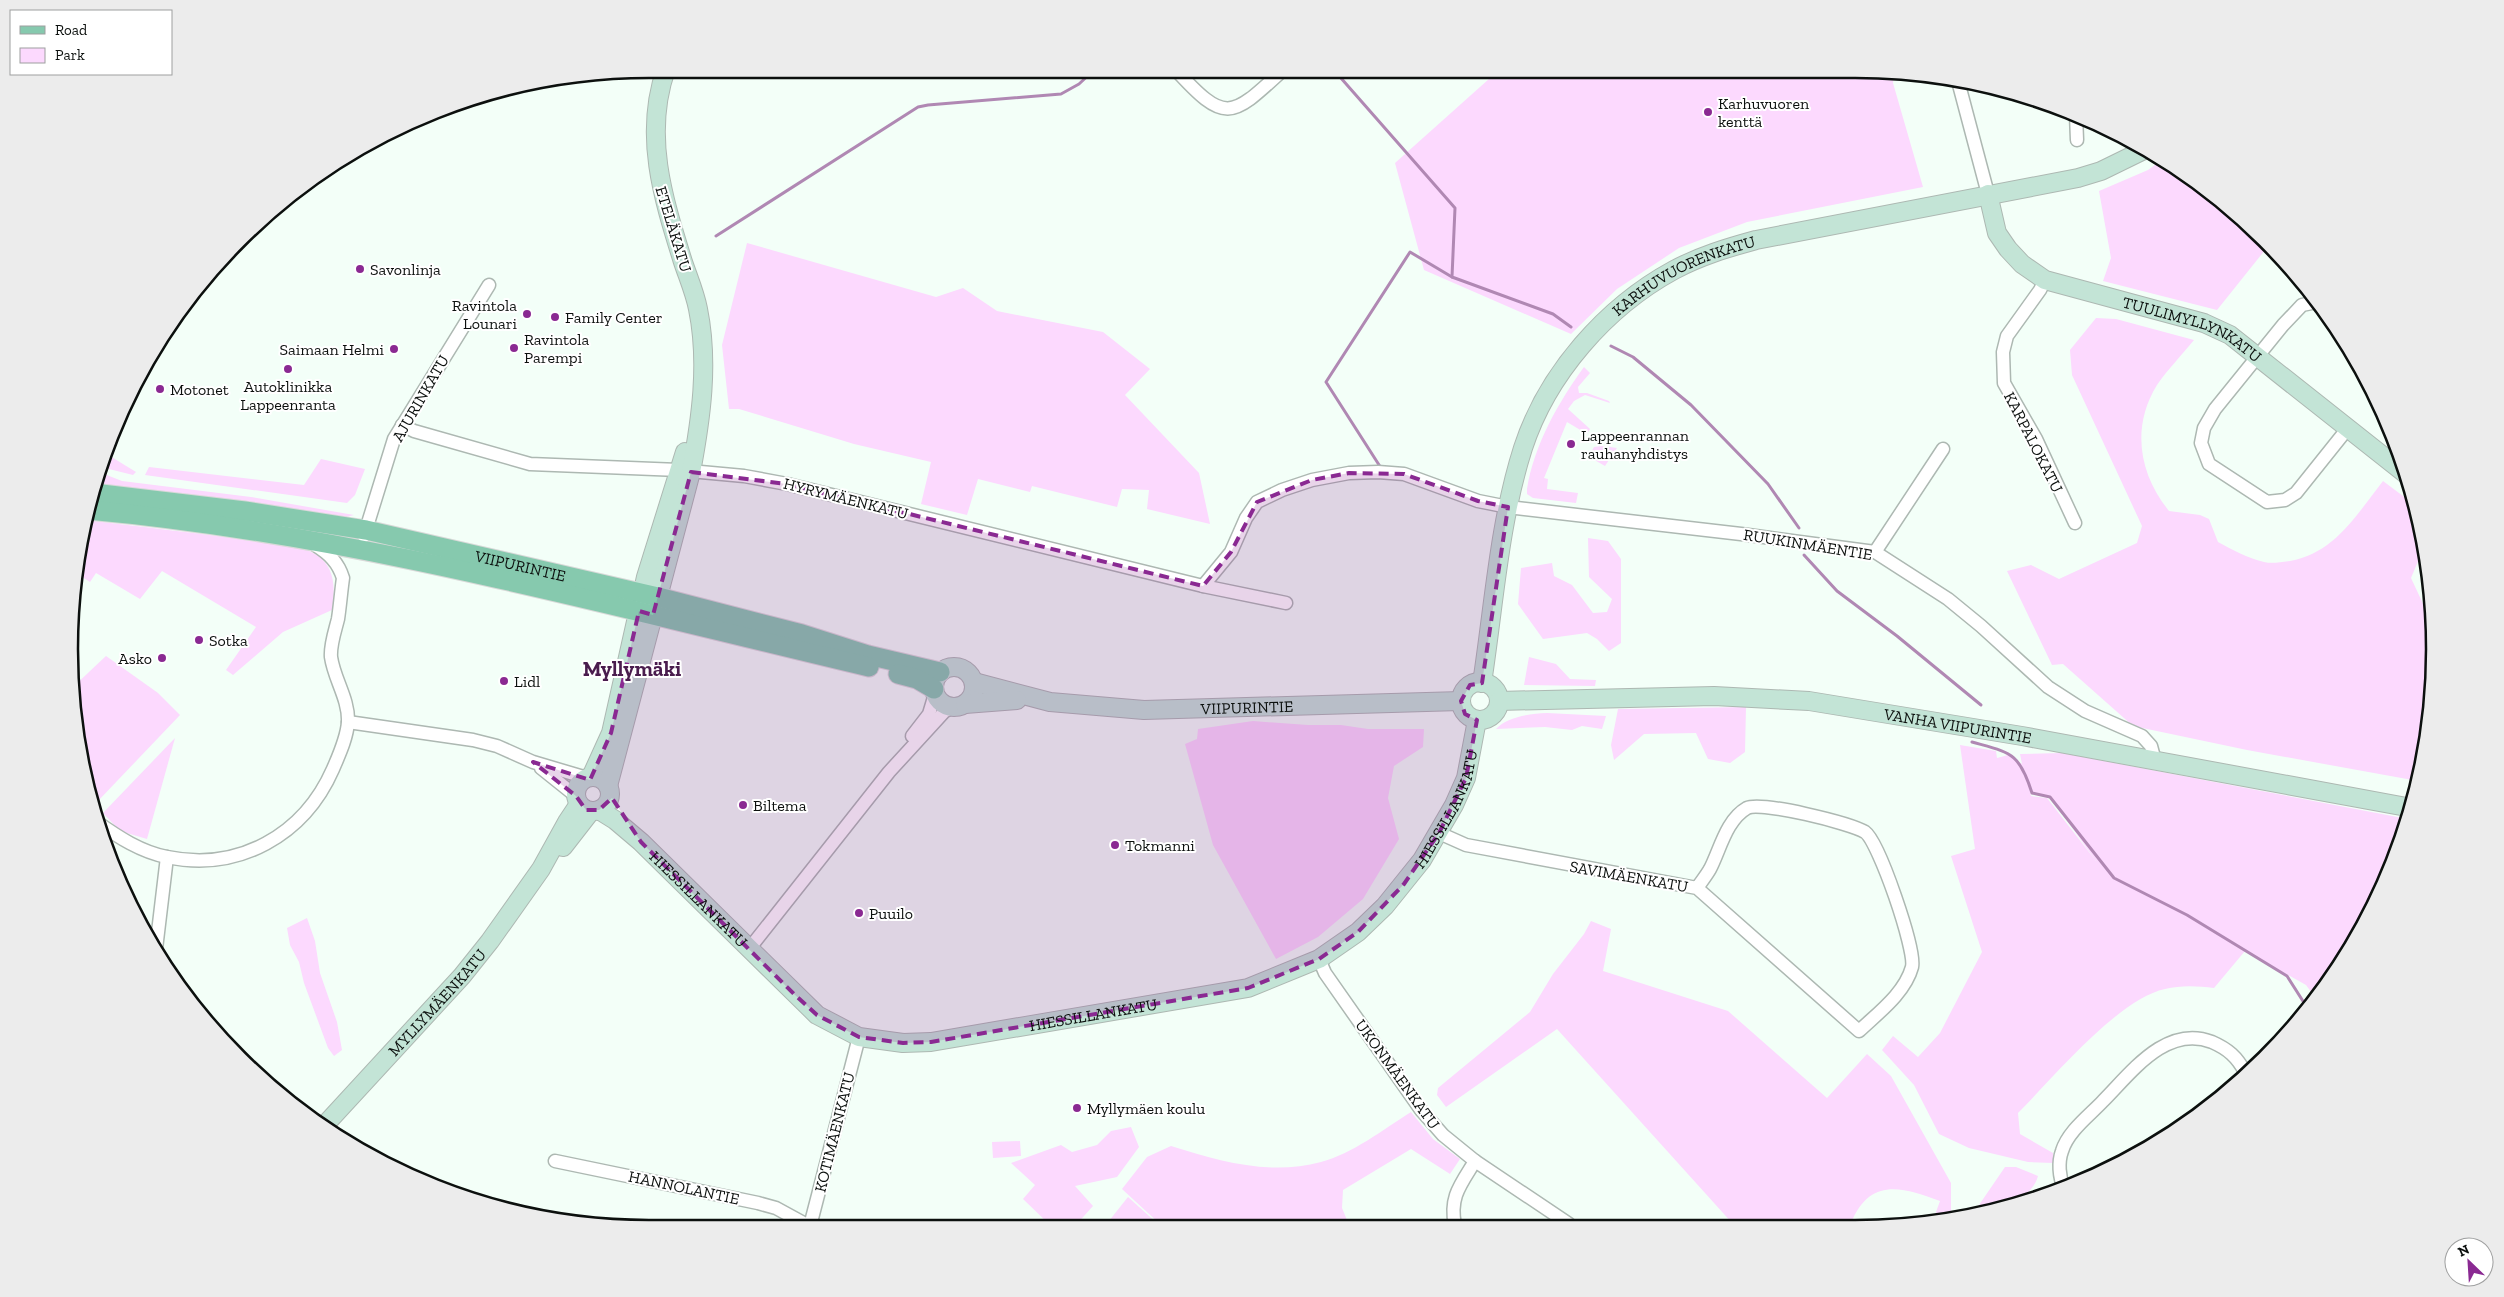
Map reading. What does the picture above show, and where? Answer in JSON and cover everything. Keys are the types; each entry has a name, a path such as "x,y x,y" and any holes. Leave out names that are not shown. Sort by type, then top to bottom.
{"main road":[{"name":"VIIPURINTIE","path":"99,494 245,511 648,604 936,685"},
{"name":"VIIPURINTIE","path":"95,511 137,514 304,539 364,539"}],"street":[{"name":"ETELÄKATU","path":"648,604 701,421 703,389 703,358 698,309 659,180 654,142 656,111 664,78"},
{"path":"1184,78 1205,100 1216,108 1231,109 1243,104 1273,78"},
{"path":"1960,87 1988,194"},
{"path":"2077,122 2078,140"},
{"name":"KARHUVUORENKATU","path":"1482,683 1508,507 1523,447 1536,416 1551,387 1599,327 1656,281 1689,263 1739,244 2078,178 2101,171 2139,153"},
{"name":"TUULIMYLLYNKATU","path":"1988,194 1997,233 2008,250 2022,264 2045,280 2204,323 2230,335 2396,465"},
{"name":"KARPALOKATU","path":"2045,280 2007,336 2003,352 2004,383 2036,439 2075,523"},
{"name":"AJURINKATU","path":"364,539 394,439 489,285"},
{"path":"2311,304 2302,306 2293,313 2215,409 2204,428 2201,443 2209,464 2267,502 2285,500 2296,493 2348,428"},
{"name":"HYRYMÄENKATU","path":"402,425 414,431 530,464 685,471 744,476 787,484 1203,586 1286,602"},
{"path":"1875,552 1943,449"},
{"name":"RUUKINMÄENTIE","path":"1203,586 1231,552 1246,518 1257,502 1282,490 1312,480 1349,474 1378,472 1404,474 1478,502 1508,507 1742,534 1875,552 1948,599 1982,626 2048,687 2084,711 2142,736 2151,746 2155,761"},
{"path":"107,829 127,842 166,857 217,860 242,854 278,837 307,813 324,790 340,753 348,722 344,696 331,653 342,578 339,566 329,554 304,539"},
{"path":"648,604 607,804 586,805 577,789 589,778 611,733 648,604"},
{"path":"749,949 889,772 944,712 959,706 971,698 974,682 972,676 963,668 951,666 936,685 928,714 889,772"},
{"name":"VIIPURINTIE","path":"974,682 1035,699 1096,707 1144,710 1461,701"},
{"path":"1482,683 1494,688 1499,700 1495,713 1490,717 1477,720 1465,714 1461,701 1465,690 1470,685 1482,683"},
{"path":"936,685 939,701 959,706"},
{"name":"VANHA VIIPURINTIE","path":"1499,700 1714,696 1775,698 1853,707 2404,806"},
{"name":"VIIPURINTIE","path":"959,706 1035,699"},
{"name":"HIESSILLANKATU","path":"533,762 586,805 641,842 817,1015 859,1037 903,1043 931,1042 1248,988 1319,959 1358,932 1385,906 1410,876 1439,833 1466,778 1477,720"},
{"name":"HIESSILLANKATU","path":"348,722 473,740 497,746 533,762 589,778"},
{"path":"589,778 598,778 609,790"},
{"name":"HIESSILLANKATU","path":"609,790 641,842"},
{"name":"MYLLYMÄENKATU","path":"329,1122 462,976 490,941 586,805"},
{"name":"SAVIMÄENKATU","path":"1439,833 1450,839 1482,848 1697,888 1860,1031 1902,988 1912,966 1912,951 1878,851 1866,833 1849,825 1767,806 1748,808 1739,814 1729,827 1710,870 1697,888"},
{"path":"157,939 166,857"},
{"name":"UKONMÄENKATU","path":"1319,959 1326,973 1421,1110 1444,1135 1475,1161 1563,1220"},
{"name":"KOTIMÄENKATU","path":"812,1220 859,1037"},
{"path":"2062,1180 2059,1166 2062,1149 2073,1132 2147,1056 2171,1041 2186,1038 2205,1040 2224,1047 2238,1059 2243,1068"},
{"name":"HANNOLANTIE","path":"555,1161 740,1199 776,1208 799,1220"},
{"path":"1454,1220 1453,1201 1475,1161"}],"highlighted area":[{"path":"691,472 787,484 1203,586 1231,552 1257,502 1312,480 1349,473 1404,474 1478,501 1508,507 1482,683 1470,685 1461,701 1465,714 1477,720 1472,750 1466,778 1439,833 1404,884 1358,932 1319,959 1248,988 931,1042 903,1043 859,1037 817,1015 794,994 641,842 612,798 599,810 586,810 576,796 533,762 590,780 611,733 639,611 653,615"}],"green space":[{"path":"1490,78 1893,79 1923,187 1747,222 1679,248 1617,289 1571,334 1424,270 1395,163"},
{"path":"2157,164 2173,174 2232,219 2264,251 2217,310 2103,281 2111,258 2099,191 2148,170"},
{"path":"747,243 936,297 963,288 997,311 1103,332 1150,369 1125,395 1199,473 1210,524 1147,509 1149,490 1122,489 1117,507 1032,486 1030,492 978,479 967,515 921,504 931,462 854,444 739,409 729,409 722,345"},
{"path":"2096,318 2116,319 2194,340 2161,379 2149,401 2141,434 2145,466 2159,497 2169,511 2200,515 2209,519 2218,542 2246,556 2274,563 2306,557 2320,550 2344,530 2383,481 2406,498 2419,558 2411,578 2425,607 2426,648 2422,723 2411,780 2247,750 2133,726 2063,664 2052,665 2007,571 2031,565 2059,579 2137,543 2142,526 2072,375 2070,350"},
{"path":"1584,367 1590,373 1578,387 1579,393 1587,393 1610,403 1585,395 1574,401 1568,409 1590,429 1587,434 1567,422 1544,478 1548,479 1547,489 1578,493 1576,503 1533,498 1527,494 1527,489 1535,456 1556,410"},
{"path":"1594,447 1617,448 1605,466 1591,458 1590,454"},
{"path":"111,457 136,472 133,475 107,468"},
{"path":"321,459 365,469 355,495 347,503 145,475 149,467 304,485"},
{"path":"105,474 122,481 251,497 354,515 329,517 102,486"},
{"path":"92,521 304,549 317,555 328,566 333,580 334,595 332,610 283,632 233,675 226,670 256,627 162,571 140,599 96,573 90,582 82,577"},
{"path":"1588,538 1608,541 1621,559 1621,643 1609,651 1597,639 1587,633 1543,639 1518,604 1521,568 1552,563 1554,576 1572,585 1593,613 1607,612 1612,599 1589,577"},
{"path":"106,656 158,693 180,715 98,801 88,760 82,723 79,682"},
{"path":"1529,657 1556,664 1570,679 1596,680 1595,686 1524,685"},
{"path":"1746,707 1745,752 1730,763 1708,759 1696,733 1644,734 1614,760 1611,745 1618,709"},
{"path":"1547,713 1606,716 1602,729 1582,726 1572,730 1545,727 1496,729 1513,718"},
{"path":"1253,721 1341,725 1368,729 1424,729 1423,747 1394,766 1388,798 1399,839 1363,899 1318,937 1276,959 1213,845 1185,744 1197,739 1198,729"},
{"path":"175,738 147,839 120,831 103,813"},
{"path":"1960,745 1996,751 1997,758 2008,755 2022,764 2020,754 2062,753 2400,818 2383,867 2368,901 2350,934 2311,992 2306,985 2245,951 2214,988 2177,987 2165,989 2147,996 2107,1023 2087,1042 2018,1113 2020,1134 2053,1153 2053,1163 2028,1162 1969,1148 1939,1134 1914,1085 1882,1050 1893,1036 1918,1057 1940,1033 1982,952 1951,856 1975,849","holes":["2029,786 2032,793 2050,797 2096,861 2047,798 2031,796"]},
{"path":"307,918 315,941 320,973 337,1022 342,1050 334,1056 328,1048 304,983 299,962 290,945 287,928"},
{"path":"1591,921 1611,929 1603,971 1728,1011 1827,1098 1867,1054 1891,1076 1951,1183 1951,1212 1935,1214 1940,1201 1913,1192 1888,1190 1877,1192 1868,1198 1859,1208 1853,1220 1729,1220 1557,1029 1446,1107 1437,1095 1438,1088 1530,1012 1553,974 1584,934"},
{"path":"1411,1112 1433,1139 1460,1159 1450,1174 1411,1149 1343,1190 1342,1208 1347,1220 1156,1220 1122,1189 1147,1157 1171,1146 1245,1165 1283,1168 1321,1162 1344,1153"},
{"path":"1131,1127 1139,1147 1117,1177 1075,1186 1093,1206 1080,1220 1045,1220 1023,1199 1035,1185 1011,1163 1061,1145 1072,1152 1097,1145 1111,1131"},
{"path":"1020,1141 1021,1156 993,1158 992,1142"},
{"path":"2005,1167 2016,1167 2038,1176 2027,1193 1979,1205"},
{"path":"1128,1197 1153,1220 1110,1220"}],"waterway":[{"path":"716,236 918,107 1061,94 1079,84 1085,78"},
{"path":"1341,78 1455,208 1452,277 1553,314 1571,327"},
{"path":"1381,468 1326,382 1410,252 1452,277"},
{"path":"1611,346 1633,357 1691,405 1768,484 1799,528"},
{"path":"1804,555 1837,591 1897,636 1981,705"},
{"path":"1972,742 2012,756 2023,769 2032,793 2050,797 2114,878 2187,915 2287,976 2304,1002"}],"place":[{"name":"Karhuvuoren kenttä","path":"1708,112"},
{"name":"Savonlinja","path":"360,269"},
{"name":"Ravintola Lounari","path":"527,314"},
{"name":"Family Center","path":"555,317"},
{"name":"Ravintola Parempi","path":"514,348"},
{"name":"Saimaan Helmi","path":"394,349"},
{"name":"Autoklinikka Lappeenranta","path":"288,369"},
{"name":"Motonet","path":"160,389"},
{"name":"Lappeenrannan rauhanyhdistys","path":"1571,444"},
{"name":"Sotka","path":"199,640"},
{"name":"Asko","path":"162,658"},
{"name":"Lidl","path":"504,681"},
{"name":"Biltema","path":"743,805"},
{"name":"Tokmanni","path":"1115,845"},
{"name":"Puuilo","path":"859,913"},
{"name":"Myllymäen koulu","path":"1077,1108"}],"district":[{"name":"Myllymäki","path":"632,669"}]}
